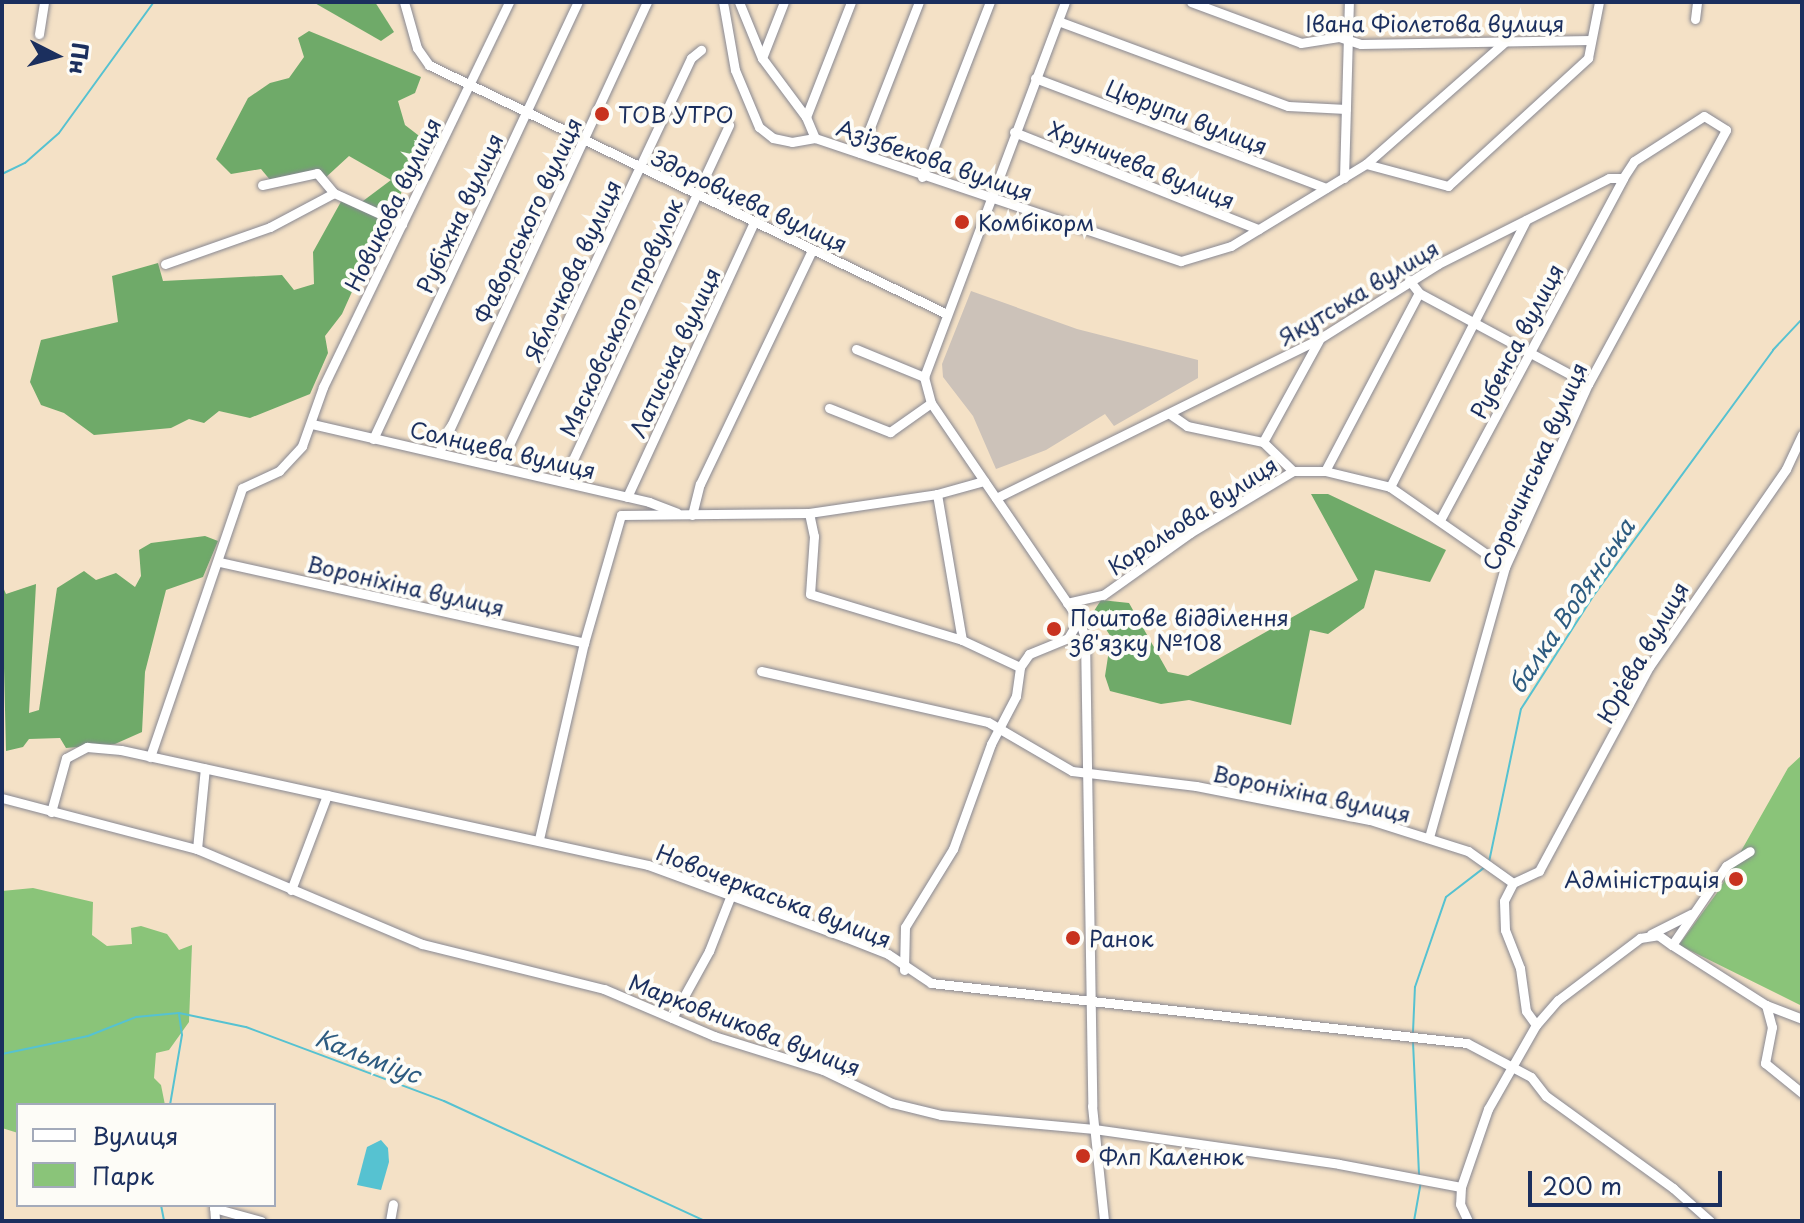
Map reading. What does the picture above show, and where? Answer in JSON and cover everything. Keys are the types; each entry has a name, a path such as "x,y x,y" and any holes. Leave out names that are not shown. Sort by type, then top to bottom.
{"street":[{"path":"39,34 44,2"},
{"name":"Здоровцева вулиця","path":"404,2 422,57 469,86 945,313"},
{"name":"Новикова вулиця","path":"150,757 220,562 242,488 279,471 302,446 323,387 509,2"},
{"name":"Рубіжна вулиця","path":"373,439 578,2"},
{"name":"Фаворського вулиця","path":"439,452 647,2"},
{"path":"723,2 735,70 759,127 782,140 815,138"},
{"name":"Азізбекова вулиця","path":"739,2 762,58 806,117 815,138 922,177 990,195 1170,260 1205,255 1258,229 1366,164 1506,41"},
{"path":"762,58 784,2"},
{"path":"806,117 851,2"},
{"path":"860,153 919,2"},
{"path":"922,177 990,2"},
{"path":"1065,2 945,313 924,377 931,403 1079,620 1086,654 1094,1129 1104,1221"},
{"name":"Івана Фіолетова вулиця","path":"1191,2 1301,43 1348,40 1591,40"},
{"path":"1344,178 1349,2"},
{"path":"1366,164 1448,186 1588,58 1599,2"},
{"path":"1695,19 1697,2"},
{"path":"1058,21 1288,106 1346,109"},
{"name":"Яблочкова вулиця","path":"499,466 691,58 701,50"},
{"name":"Цюрупи вулиця","path":"1035,78 1326,188"},
{"name":"Якутська вулиця","path":"996,498 1319,339 1409,280 1526,220 1609,178 1623,178 1634,161 1704,116 1726,130"},
{"name":"Мясковського провулок","path":"563,481 729,125"},
{"name":"Сорочинська вулиця","path":"1429,838 1505,567 1588,384 1726,130"},
{"name":"Хруничева вулиця","path":"1014,132 1258,229"},
{"path":"262,185 310,172 334,193 402,224"},
{"name":"Рубенса вулиця","path":"1440,520 1623,178"},
{"path":"165,264 270,227 334,193"},
{"path":"1390,487 1526,220"},
{"name":"Латиська вулиця","path":"627,497 754,222"},
{"path":"539,839 584,643 621,515 688,516 700,484 812,250"},
{"path":"1409,280 1419,293 1588,384"},
{"path":"1325,471 1419,293"},
{"path":"1263,442 1319,339"},
{"path":"856,349 924,377"},
{"path":"829,408 890,432 931,403"},
{"path":"1170,414 1187,426 1263,442 1293,471"},
{"name":"Солнцева вулиця","path":"312,424 563,481 688,516 809,513 937,494 984,481"},
{"name":"Юр’єва вулиця","path":"1513,883 1539,871 1649,667 1786,469 1802,434"},
{"name":"Корольова вулиця","path":"1067,603 1103,595 1293,471 1325,471 1390,487 1505,567"},
{"path":"937,494 962,640"},
{"path":"809,513 814,536 810,594 962,640 1020,667"},
{"name":"Вороніхіна вулиця","path":"220,562 584,643"},
{"path":"904,970 905,927 953,849 1016,696 1020,667 1029,654 1068,638 1079,620"},
{"name":"Вороніхіна вулиця","path":"761,671 988,722 1072,771 1196,786 1370,820 1429,838 1478,858 1491,871 1513,883"},
{"name":"Новочеркаська вулиця","path":"51,812 66,758 75,750 150,757 648,865 888,954 904,970 931,983 1467,1043 1531,1077 1546,1096 1673,1188 1710,1221"},
{"path":"197,849 205,768"},
{"path":"291,890 327,795"},
{"name":"Марковникова вулиця","path":"2,798 197,849 422,944 604,989 672,1018 823,1070 892,1103 941,1115 1094,1129 1461,1187"},
{"path":"1672,945 1726,866 1750,851"},
{"path":"1513,883 1504,901 1505,930 1520,968 1526,1011 1536,1025"},
{"path":"672,1018 709,951 731,895"},
{"path":"1468,1221 1460,1204 1461,1187 1488,1109 1536,1025 1558,1000 1640,938 1695,912"},
{"path":"1640,938 1658,935 1766,1005 1802,1019"},
{"path":"1766,1005 1772,1027 1765,1063 1802,1093"},
{"path":"390,1221 393,1204"},
{"path":"215,1221 214,1207 261,1221"}],"shaded area":[{"path":"971,291 1077,329 1198,360 1198,378 1114,426 1105,414 1046,450 996,469 973,416 943,377 942,364"}],"green space":[{"path":"313,2 375,2 394,32 381,41"},
{"path":"309,31 421,77 415,93 398,101 405,125 427,142 426,153 413,160 396,207 385,218 342,314 325,336 328,353 310,394 250,418 219,411 204,423 189,419 171,428 94,435 64,413 41,405 30,382 41,340 118,322 112,276 158,263 163,281 282,275 294,290 314,284 313,252 343,198 359,204 391,180 349,156 324,179 271,181 261,169 231,174 216,159 248,98 270,83 289,78 304,57 298,38"},
{"path":"1311,494 1328,494 1446,550 1430,582 1375,570 1364,608 1328,634 1310,630 1291,725 1189,700 1161,704 1110,691 1105,676 1111,637 1094,611 1101,600 1129,603 1168,672 1188,676 1358,580"},
{"path":"205,536 218,541 203,577 166,590 145,672 142,732 115,744 66,748 60,738 29,739 23,747 6,751 2,585 6,594 36,584 29,713 39,710 57,588 84,571 96,580 116,573 135,587 141,576 139,550 151,543"},
{"path":"1802,755 1802,1006 1679,945 1719,890 1788,768"},
{"path":"33,888 93,902 92,935 107,946 132,944 131,928 141,926 167,934 179,950 192,945 189,1022 169,1050 156,1053 154,1078 161,1085 165,1103 16,1103 16,1132 2,1128 2,891"}],"water":[{"path":"381,1140 388,1148 389,1162 381,1190 357,1185 367,1147"}],"waterway":[{"path":"2,174 25,163 59,133 154,2"},
{"name":"балка Водянська","path":"1489,862 1521,709 1594,595 1773,350 1802,319"},
{"name":"балка Водянська","path":"1413,1032 1415,987 1446,897 1485,867"},
{"name":"Кальміус","path":"2,1054 88,1036 136,1017 179,1013 246,1027 444,1101 705,1221"},
{"path":"170,1103 182,1035 179,1013"},
{"name":"балка Водянська","path":"1413,1042 1419,1176"},
{"name":"балка Водянська","path":"1414,1221 1421,1182"},
{"path":"161,1207 164,1221"}],"place":[{"name":"ТОВ УТРО","path":"602,114"},
{"name":"Комбікорм","path":"962,222"},
{"name":"Поштове відділення зв'язку №108","path":"1054,629"},
{"name":"Адміністрація","path":"1736,879"},
{"name":"Ранок","path":"1073,938"},
{"name":"Флп Каленюк","path":"1083,1156"}]}
